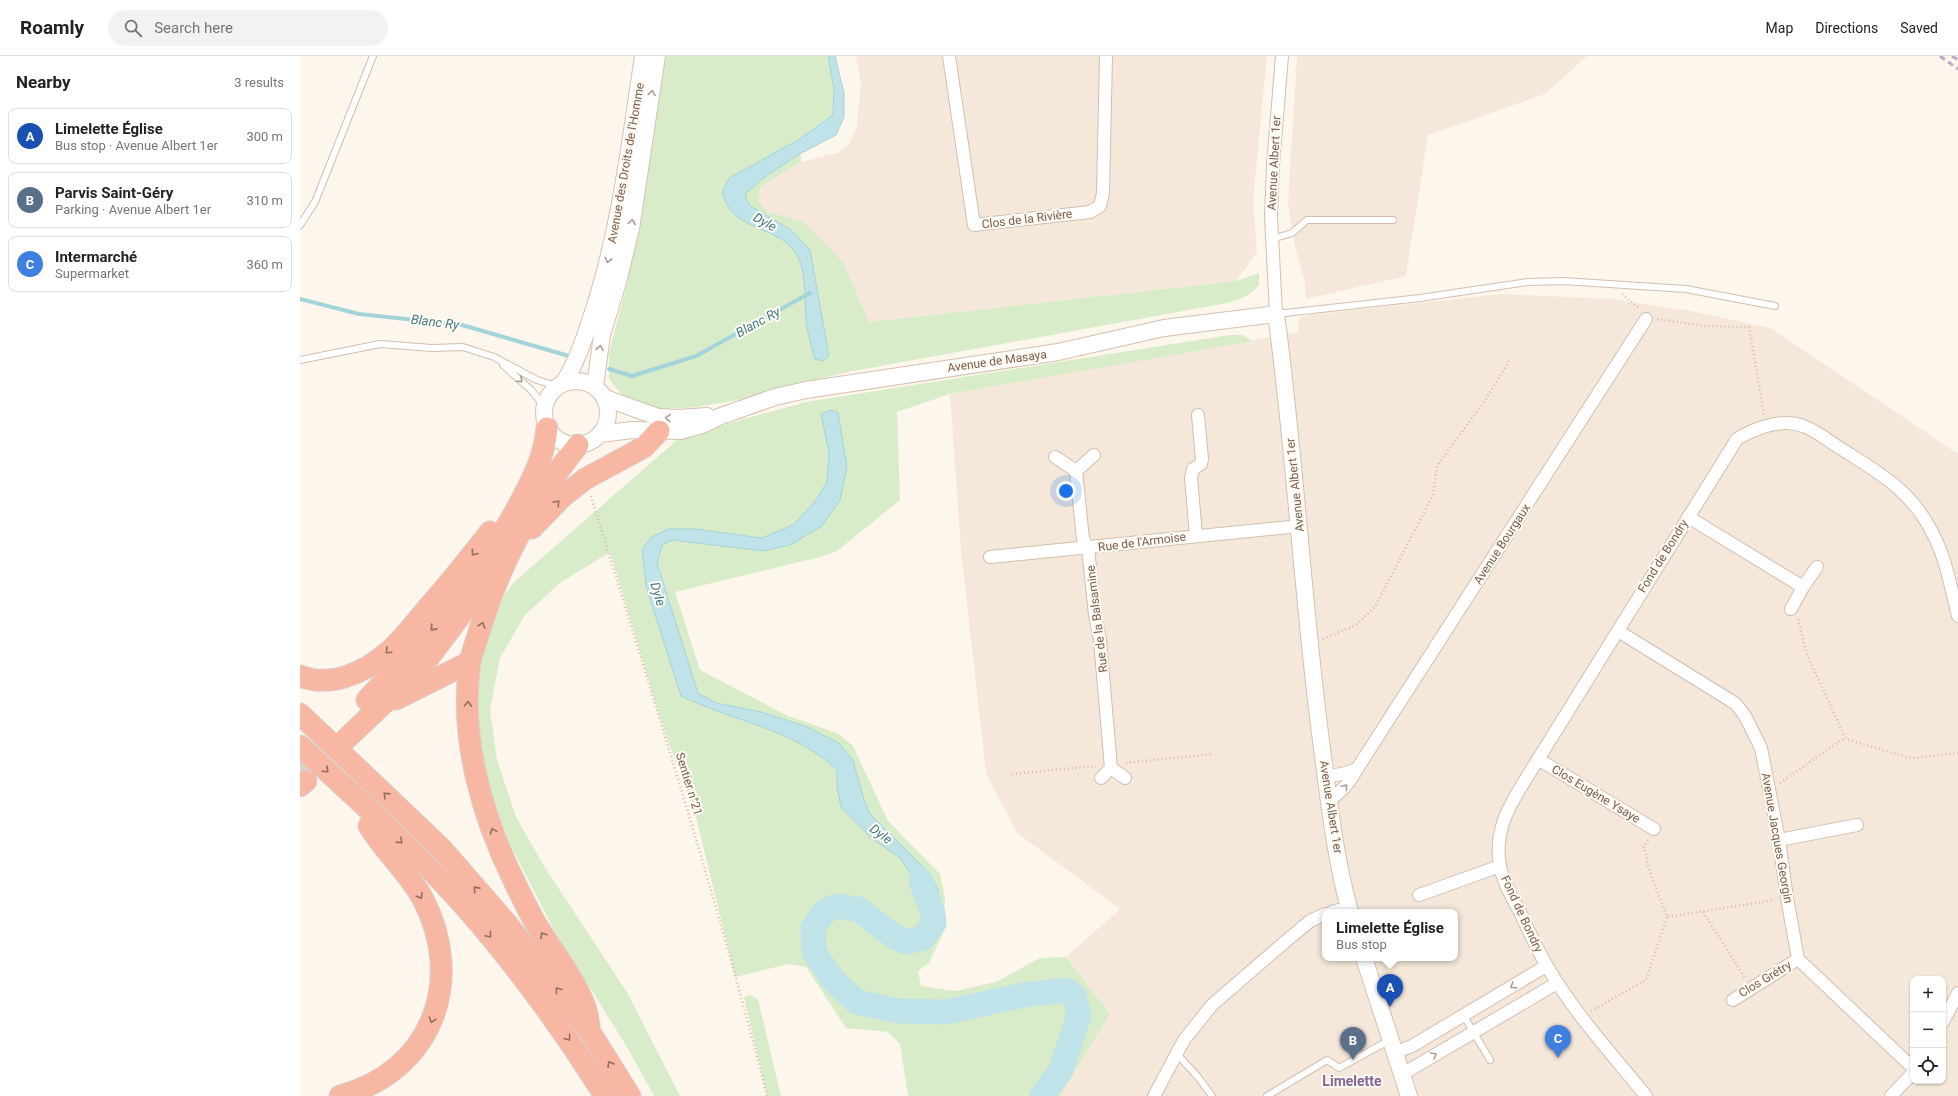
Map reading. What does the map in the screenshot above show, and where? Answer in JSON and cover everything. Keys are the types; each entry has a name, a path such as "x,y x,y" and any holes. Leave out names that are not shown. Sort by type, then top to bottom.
{"highway":[{"path":"546,428 545,446 536,473 519,505 480,570 458,599 341,737 376,709 420,669 518,539 539,523 562,498 585,480 644,447 659,430"},
{"path":"578,445 539,501 518,539 491,595 470,662 468,713 472,753 492,827 507,867 535,922 585,1005 590,1032"},
{"path":"300,676 322,681 342,678 367,667 388,653 456,576 502,516 519,505"},
{"path":"376,709 470,662"},
{"path":"300,714 441,848 508,925 590,1032 630,1096"},
{"path":"300,746 425,865 490,936 571,1042 605,1096"},
{"path":"340,1096 358,1091 387,1075 411,1054 430,1027 440,998 441,961 436,931 423,900 404,869 370,828 352,794"}],"main road":[{"name":"Avenue des Droits de l'Homme","path":"560,384 574,366 603,280 617,226 643,56"},
{"name":"Avenue des Droits de l'Homme","path":"595,386 602,335 618,282 631,229 657,56"},
{"name":"Avenue de Masaya","path":"600,434 632,430 680,431 702,425 720,416 775,398 806,390 1058,352 1164,328 1276,314"},
{"name":"Avenue Albert 1er","path":"1276,314 1300,526 1309,645 1328,801 1337,852 1350,909"},
{"path":"575,380 585,381 595,386 605,398 608,417 600,434 590,442 578,445 566,444 554,437 546,428 543,417 544,406 548,394 560,384 575,380"},
{"name":"Avenue de Masaya","path":"605,398 658,417 679,418 720,416"},
{"path":"1365,961 1408,1096"}],"street":[{"name":"Clos de la Rivière","path":"949,56 974,225 1090,212 1100,206 1102,193 1106,56"},
{"name":"Avenue Albert 1er","path":"1276,314 1271,216 1272,165 1282,56"},
{"name":"Avenue Bourgaux","path":"1328,801 1344,789 1646,319"},
{"name":"Rue de l'Armoise","path":"1196,535 1191,478 1193,469 1201,464 1202,459 1198,415"},
{"name":"Fond de Bondry","path":"1646,1096 1582,1016 1546,966 1508,888 1500,866 1499,840 1501,828 1507,811 1737,439 1749,432 1767,426 1778,424 1803,426 1900,488 1923,517 1933,533 1941,553 1958,616"},
{"path":"1055,457 1076,471 1094,455"},
{"name":"Rue de la Balsamine","path":"1076,471 1083,539 1088,548 1095,614 1100,640 1111,768"},
{"path":"1688,517 1803,588"},
{"name":"Rue de l'Armoise","path":"990,557 1078,547 1088,548 1196,535 1300,526"},
{"path":"1791,609 1817,567"},
{"name":"Avenue Jacques Georgin","path":"1618,631 1736,704 1745,716 1758,739 1762,748 1779,840 1787,898 1798,959"},
{"name":"Clos Eugène Ysaye","path":"1538,759 1654,829"},
{"path":"1100,778 1111,768 1125,778"},
{"path":"1326,777 1357,769"},
{"path":"1779,840 1857,825"},
{"path":"1419,895 1500,866"},
{"path":"1154,1096 1176,1053 1212,1005 1286,940 1310,921 1322,915"},
{"path":"1798,959 1910,1065"},
{"name":"Clos Grétry","path":"1733,1000 1798,959"},
{"name":"Fond de Bondry","path":"1392,1046 1412,1046 1546,966"},
{"path":"1401,1075 1557,983"},
{"path":"1946,1016 1958,993"},
{"path":"1891,1096 1910,1076"}],"lane":[{"path":"300,224 315,202 373,56"},
{"path":"1272,239 1292,233 1307,220 1393,220"},
{"path":"1276,314 1420,298 1528,282 1563,281 1686,289 1775,306"},
{"path":"300,360 380,344 432,348 463,347 494,357 537,380 560,384"},
{"path":"494,357 531,390 544,406"},
{"path":"1464,1016 1490,1060"},
{"path":"1267,1096 1327,1060 1339,1068 1392,1046"},
{"path":"1176,1053 1198,1076 1212,1096"}],"path":[{"path":"1609,284 1640,310 1646,319 1689,322 1705,326 1749,327 1760,400 1767,426"},
{"path":"1309,645 1356,624 1374,606 1433,495 1437,466 1486,399 1509,361"},
{"name":"Sentier n°21","path":"585,480 710,883 767,1096"},
{"path":"1791,609 1798,621 1807,655 1846,739"},
{"path":"1768,786 1778,784 1841,740 1846,739 1913,758 1958,753"},
{"path":"1582,1016 1646,980 1667,918 1647,864 1647,856 1643,848 1654,829"},
{"path":"1667,918 1787,898"},
{"path":"1703,912 1735,964 1752,987"}],"shaded area":[{"path":"856,56 1267,56 1253,199 1257,252 1236,281 869,322 843,262 804,222 766,211 759,201 760,187 801,162 837,153 850,143 857,126 861,84"},
{"path":"1297,56 1587,56 1545,94 1428,135 1406,276 1306,299 1305,283 1294,243 1288,203"},
{"path":"1501,294 1612,299 1691,311 1770,328 1958,454 1958,1096 1060,1096 1110,1014 1066,957 1120,909 1017,833 986,773 961,550 950,394 1298,332 1298,324 1301,317 1310,315"}],"green space":[{"path":"664,56 828,56 834,89 833,115 800,139 801,162 760,187 759,201 766,211 804,222 843,262 869,322 1236,281 1259,273 1259,285 1248,294 1227,303 848,372 733,401 697,407 664,409 639,404 622,395 609,379 609,353 628,280"},
{"path":"1230,335 1242,335 1253,341 950,394 897,412 900,500 837,551 820,557 675,592 700,670 786,715 839,734 853,746 888,821 940,874 945,898 943,933 929,963 918,971 921,986 955,991 996,982 1040,958 1066,957 1110,1014 1060,1096 908,1096 900,1044 888,1032 846,1028 806,967 788,964 735,977 696,817 661,721 610,552 560,583 525,615 500,658 490,710 497,760 516,817 544,866 628,994 680,1096 654,1096 627,1047 554,930 508,840 493,799 478,736 476,704 484,648 491,625 504,596 513,583 677,440 740,420 806,402"},
{"path":"750,995 758,999 781,1096 767,1096 744,997"}],"water":[{"name":"Dyle","path":"828,56 835,56 844,93 844,117 836,135 796,156 766,176 746,193 746,200 752,207 791,230 810,250 829,356 823,361 815,359 808,335 803,274 798,257 793,249 780,238 746,223 739,218 728,206 722,193 729,178 800,139 833,115 834,89"},
{"path":"831,410 838,413 847,467 840,500 822,526 790,545 764,551 672,540 662,545 657,563 698,693 716,703 761,712 805,726 839,743 853,760 864,800 870,814 925,869 938,889 939,910 933,914 927,912 917,882 899,857 870,837 841,807 837,787 837,770 820,756 783,735 701,705 681,696 646,586 642,549 652,537 668,529 695,529 762,538 793,525 814,503 827,482 829,453 821,414"}],"waterway":[{"name":"Blanc Ry","path":"609,369 632,376 696,356 810,293"},
{"name":"Blanc Ry","path":"300,299 359,314 462,325 569,356"},
{"name":"Dyle","path":"921,881 933,914 934,923 923,938 906,942 895,937 858,909 836,906 824,912 813,928 814,952 833,980 857,1002 898,1011 946,1012 1024,995 1066,990 1074,996 1079,1015 1061,1070 1042,1096"}],"tunnel":[{"path":"300,773 337,733"}],"railway":[{"path":"1940,56 1958,69"},
{"path":"1952,56 1958,60"}],"place":[{"name":"Limelette Église","path":"1390,1007"},
{"name":"Intermarché","path":"1558,1058"},
{"name":"Parvis Saint-Géry","path":"1353,1060"}],"district":[{"name":"Limelette","path":"1352,1081"}]}
